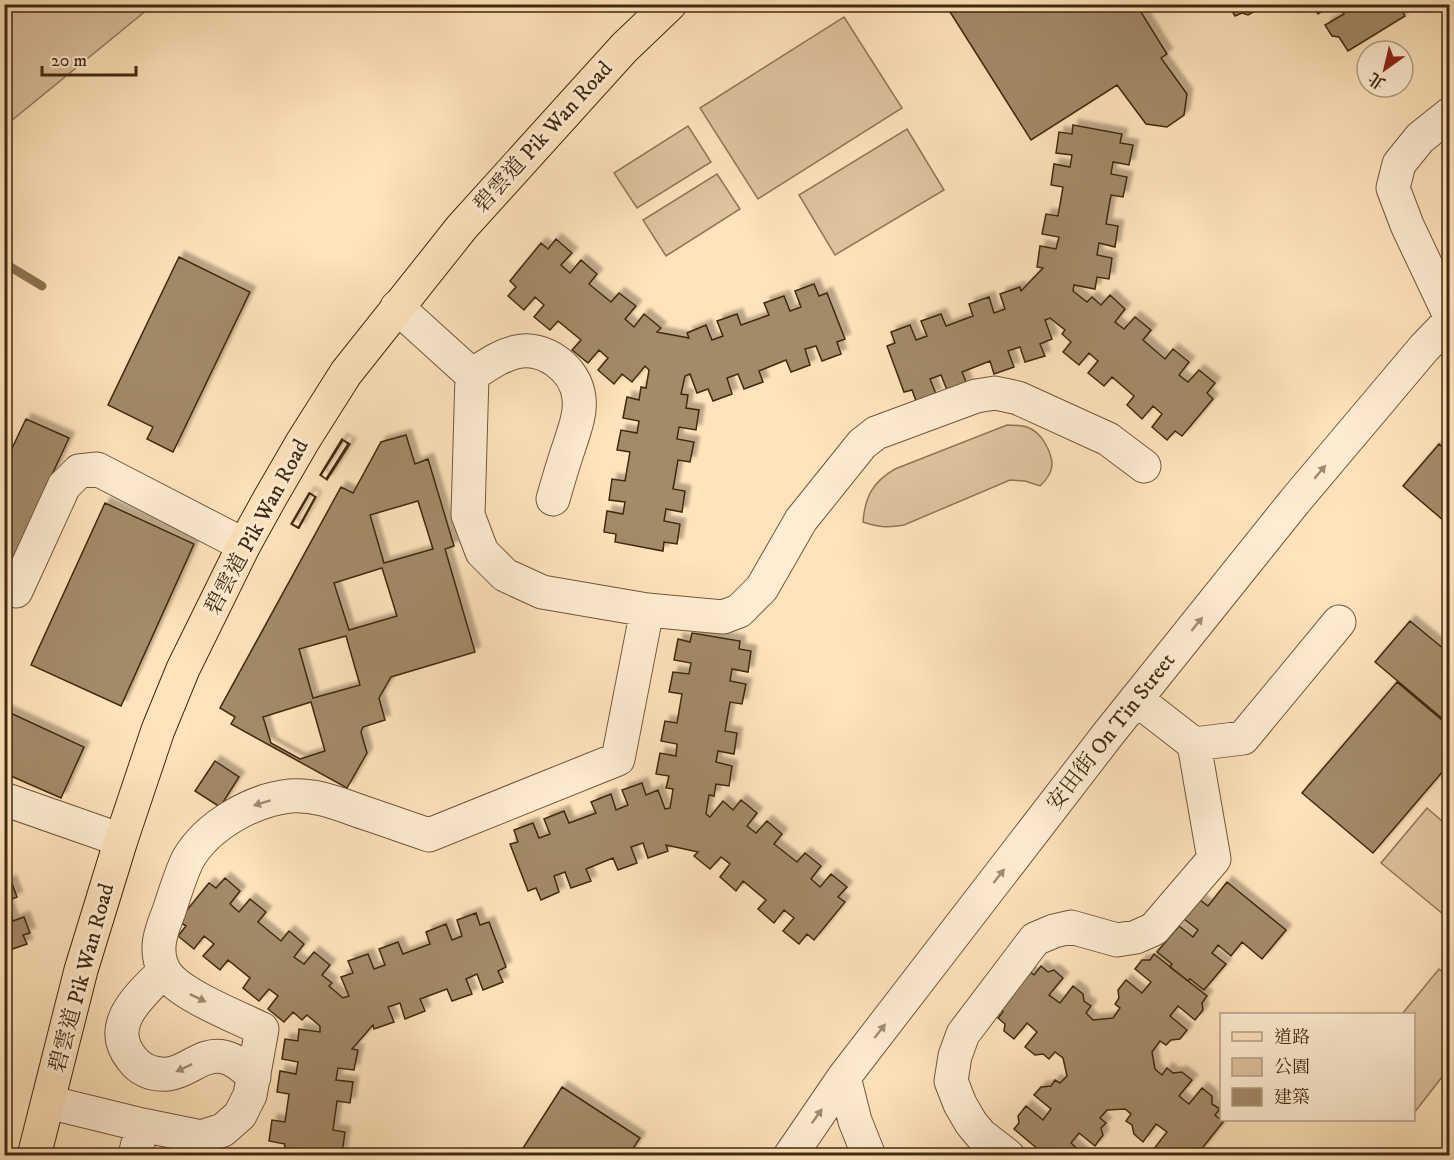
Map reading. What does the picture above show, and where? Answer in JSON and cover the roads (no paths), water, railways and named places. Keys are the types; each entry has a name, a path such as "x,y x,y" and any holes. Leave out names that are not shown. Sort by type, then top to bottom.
{"main road":[{"name":"碧雲道 Pik Wan Road","path":"34,1155 81,970 158,730 183,669 244,545 324,407 346,373 397,307 462,226 624,48 670,4"}],"street":[{"path":"1449,114 1420,138 1399,164 1393,188 1449,319"},
{"path":"397,307 472,375 468,515 482,552 505,576 542,592 647,610 723,617 739,611 762,588 801,520 862,444 876,433 976,396 994,393 1018,398 1108,439 1144,466"},
{"name":"安田街 On Tin Street","path":"789,1155 844,1077 1136,699 1296,501 1449,319"},
{"path":"472,375 499,357 519,351 540,352 558,362 572,377 579,397 578,418 553,499"},
{"path":"16,591 64,486 79,471 97,469 244,545"},
{"path":"48,1102 138,1144 201,1137 223,1130 240,1115 250,1095 262,1029 175,985 164,971 158,955 159,938 188,860 207,836 231,816 259,803 289,796 320,797 429,835 618,759 647,610"},
{"path":"1194,744 1244,738 1339,622"},
{"path":"1008,1155 981,1136 970,1123 951,1081 955,1056 963,1034 1035,939 1054,930 1071,927 1117,940 1136,937 1154,928 1214,859 1194,744 1136,699"},
{"path":"4,799 121,840"},
{"path":"164,971 126,1014 122,1033 123,1042 126,1051 137,1066 154,1074 171,1074 205,1058 223,1057 240,1064 254,1077"},
{"path":"844,1077 855,1121 869,1155"}],"waterway":[{"path":"4,263 42,286"}]}
